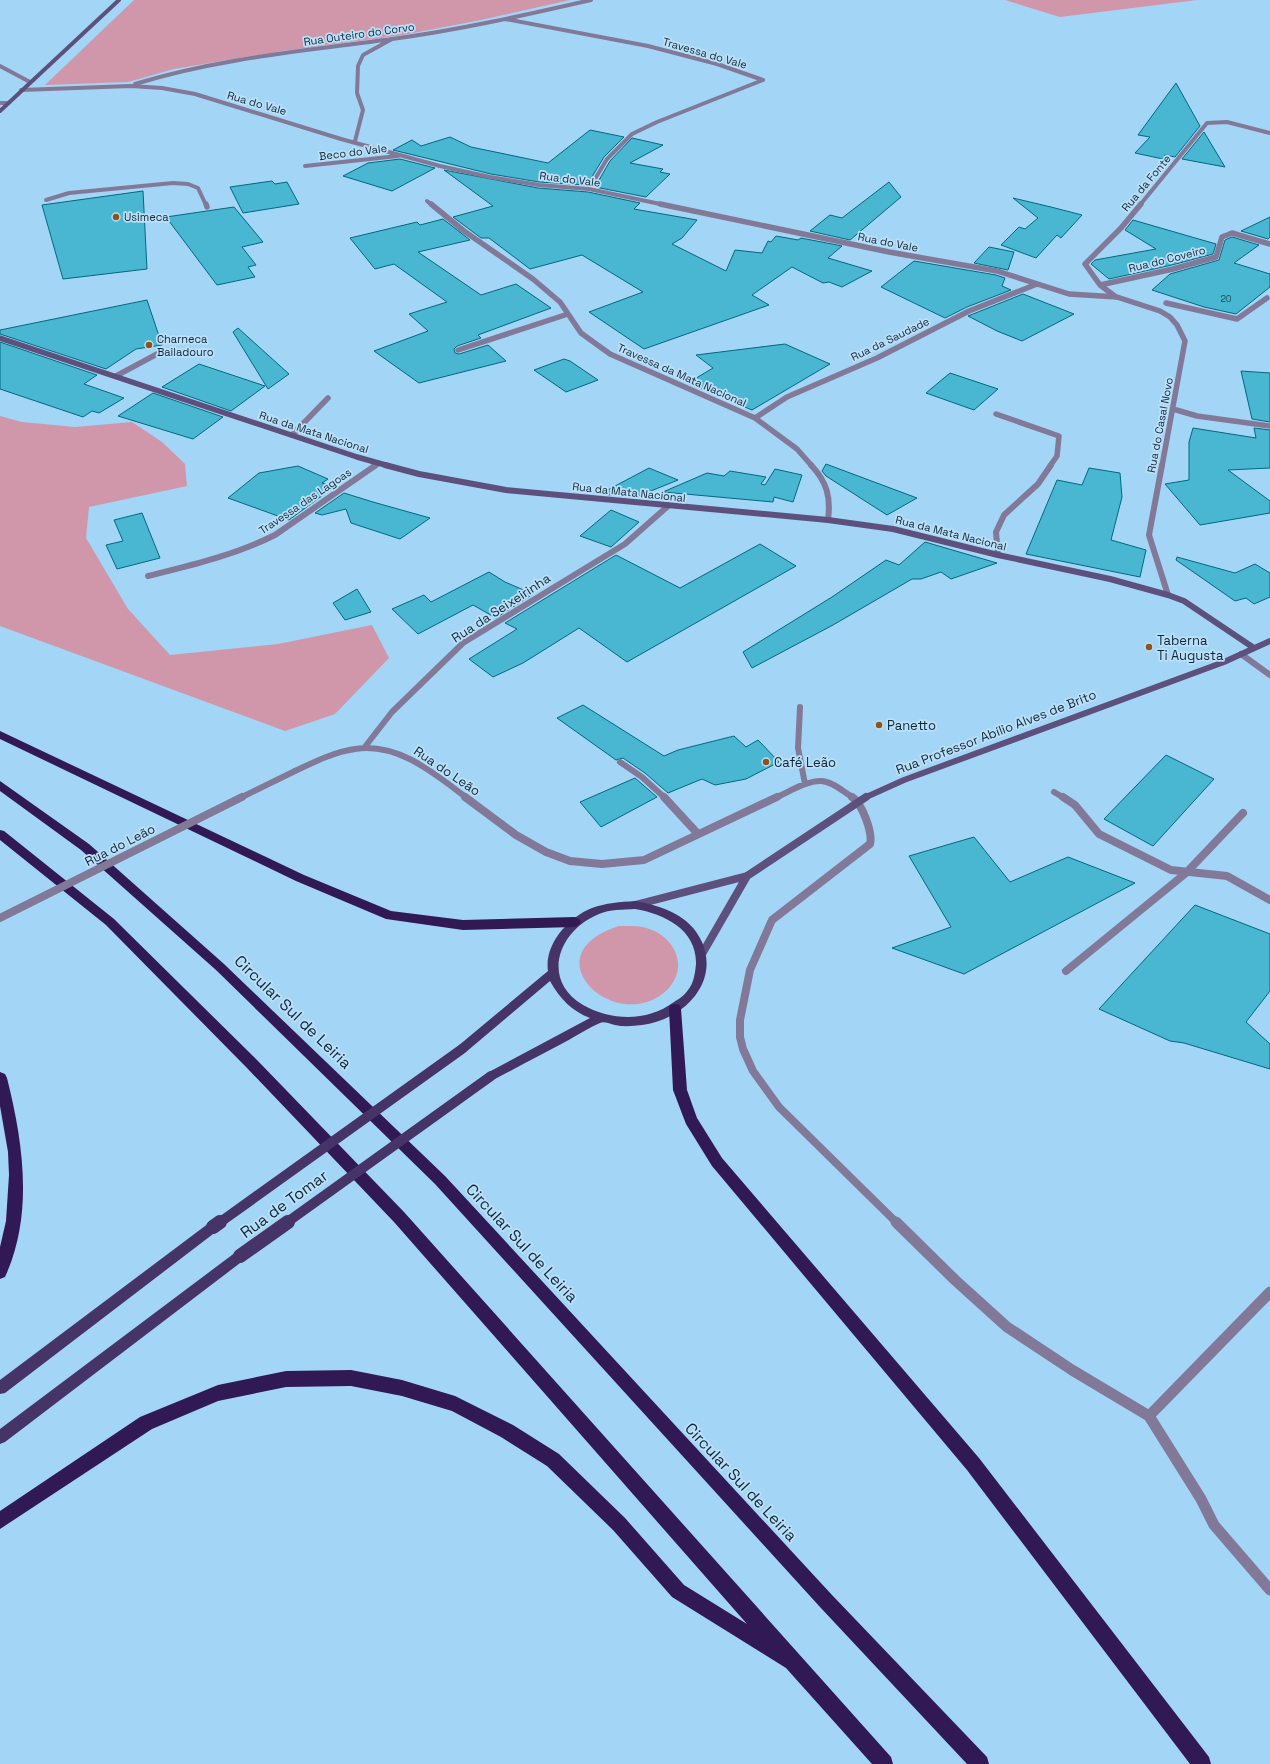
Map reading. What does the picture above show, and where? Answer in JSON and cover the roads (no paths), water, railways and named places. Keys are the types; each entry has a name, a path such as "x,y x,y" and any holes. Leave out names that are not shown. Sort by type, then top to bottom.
{"highway":[{"path":"0,735 300,878 390,916 462,925 575,922"},
{"name":"Circular Sul de Leiria","path":"0,785 85,847 220,967 440,1180 826,1601 980,1764"},
{"path":"0,834 110,922 252,1064 394,1212 884,1764"},
{"path":"675,1008 680,1090 691,1120 717,1162 973,1464 1202,1764"},
{"path":"0,1078 13,1133 18,1185 15,1218 0,1272"},
{"path":"0,1521 146,1423 218,1393 286,1379 351,1378 402,1388 455,1404 507,1431 553,1460 619,1524 678,1591 792,1662"}],"main road":[{"path":"635,905 654,909 671,916 681,923 696,939 702,954 701,974 692,993 675,1008 654,1018 631,1022 600,1018 583,1011 569,1000 559,987 554,972 554,954 561,937 575,922 592,912 614,906 635,905"},
{"name":"Rua de Tomar","path":"0,1388 213,1227 462,1050 554,972"},
{"name":"Rua de Tomar","path":"0,1437 240,1256 491,1076 600,1018"}],"street":[{"path":"0,111 119,0"},
{"name":"Rua Outeiro do Corvo","path":"131,86 176,72 204,66 263,56 428,34 591,0"},
{"name":"Travessa do Vale","path":"505,19 648,46 717,64 763,80 657,122 632,134 607,159 590,189"},
{"path":"356,142 363,110 357,93 358,66 363,55 392,39"},
{"path":"0,66 30,82"},
{"name":"Rua do Vale","path":"21,90 131,86 162,88 196,94 448,168 555,187 590,189 889,252 997,271 1069,294 1117,298"},
{"path":"0,103 8,103"},
{"name":"Rua da Fonte","path":"1117,298 1100,285 1085,264 1121,228 1207,123 1227,122 1270,133"},
{"name":"Beco do Vale","path":"305,166 402,155"},
{"path":"46,200 68,193 173,183 188,184 198,188 207,207"},
{"name":"Travessa da Mata Nacional","path":"427,201 464,231 533,278 560,302 581,333 610,354 755,418 797,449 823,478 830,504 828,520"},
{"name":"Rua do Coveiro","path":"1100,285 1173,270 1216,257 1222,237 1232,233 1270,244"},
{"name":"Rua da Saudade","path":"755,418 788,397 877,358 975,309 1037,284"},
{"name":"Rua do Casal Novo","path":"1117,298 1160,311 1170,317 1185,341 1149,535 1168,595"},
{"path":"1166,303 1237,319 1267,298"},
{"path":"458,350 568,314"},
{"name":"Rua da Mata Nacional","path":"0,338 292,436 378,463 480,486 668,506 828,520 908,532 998,555 1110,580 1168,595 1198,609 1254,648"},
{"path":"116,376 157,354"},
{"path":"292,436 328,398"},
{"path":"1173,409 1204,417 1270,426"},
{"path":"996,414 1059,436 1057,456 1038,484 1004,515 996,532 998,555"},
{"name":"Travessa das Lagoas","path":"148,576 195,564 257,545 275,535 378,463"},
{"name":"Rua da Seixeirinha","path":"364,748 392,712 463,643 625,544 668,506"},
{"name":"Rua Professor Abílio Alves de Brito","path":"635,905 747,876 858,801 904,780 1224,662 1270,641"},
{"path":"1241,654 1270,675"},
{"path":"800,706 798,748 805,784"},
{"name":"Rua do Leão","path":"0,918 295,771 344,751 364,748 388,751 408,758 427,769 522,838 559,857 580,862 622,864 644,860 805,784 822,781 836,787 858,801"},
{"path":"620,762 633,770 660,792 698,834"},
{"path":"1054,792 1075,805 1099,834 1171,870 1186,873 1206,873 1227,876 1270,900"},
{"path":"858,801 872,837 870,844 772,920 756,953 746,987 740,1020 740,1037 743,1049 753,1071 779,1107 954,1280 1007,1327 1072,1370 1149,1416 1201,1499 1214,1525 1270,1590"},
{"path":"1066,971 1186,873 1242,813"},
{"name":"Rua Professor Abílio Alves de Brito","path":"702,954 747,876"},
{"path":"1149,1416 1270,1292"}],"place":[{"name":"Usimeca","path":"116,217"},
{"name":"Charneca Bailadouro","path":"149,345"},
{"name":"Taberna Ti Augusta","path":"1149,647"},
{"name":"Panetto","path":"879,725"},
{"name":"Café Leão","path":"766,762"}]}
